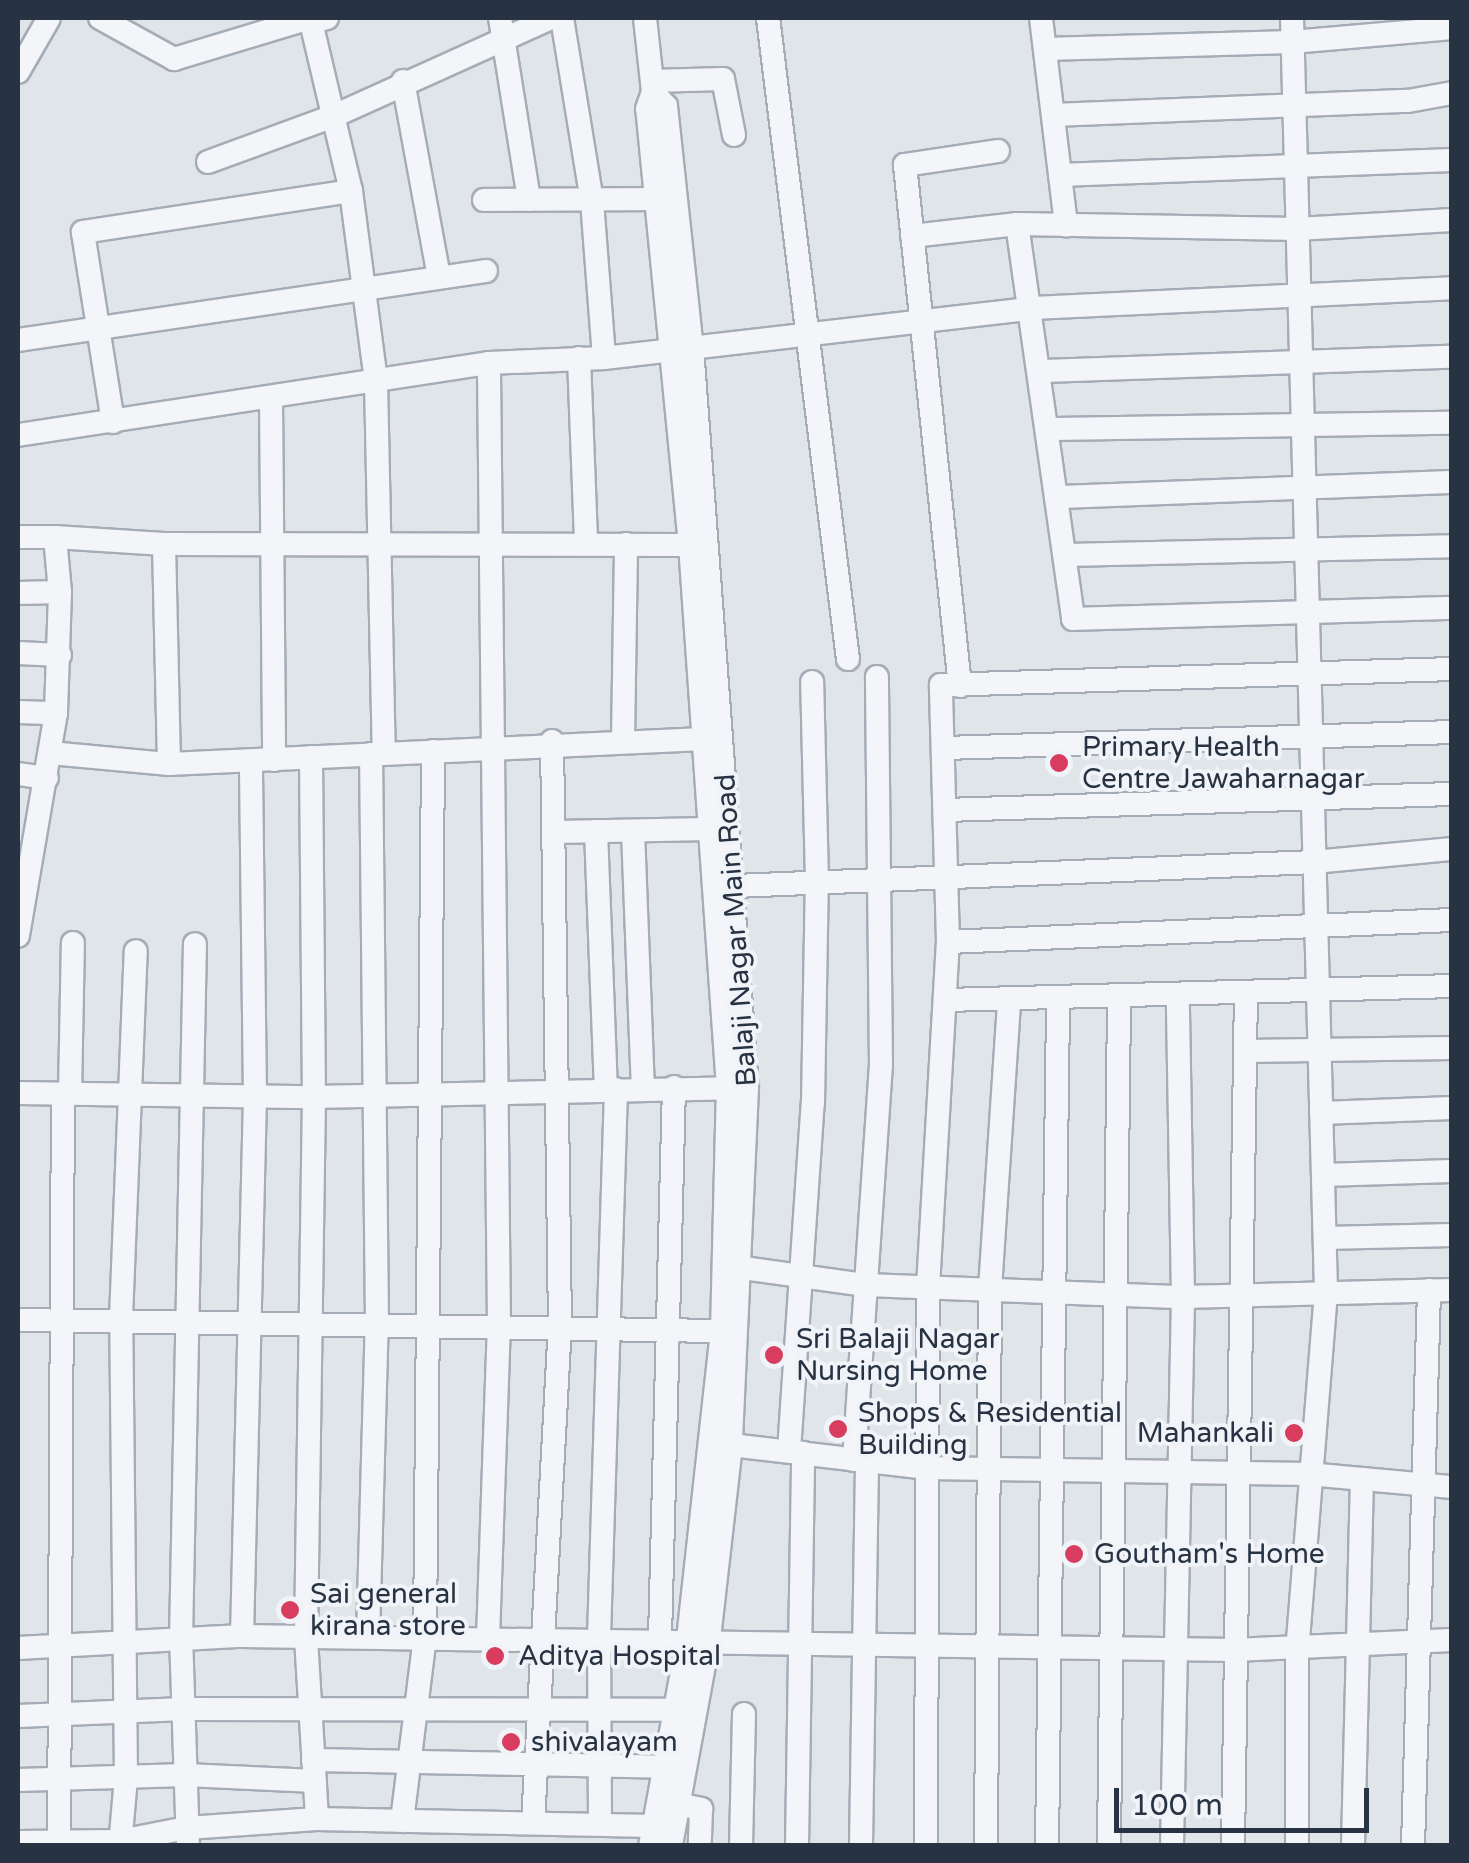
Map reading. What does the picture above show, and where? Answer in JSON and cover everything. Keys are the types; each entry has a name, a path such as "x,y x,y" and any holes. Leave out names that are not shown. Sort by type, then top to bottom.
{"street":[{"path":"21,58 49,18"},
{"path":"100,18 174,59 316,19 351,191 376,381 382,541 376,1094 378,1323 368,1637"},
{"path":"208,162 334,116 502,28 550,18"},
{"path":"562,18 592,201 604,358"},
{"name":"Balaji Nagar Main Road","path":"645,18 652,87 666,106 682,349 735,886 743,1268 732,1445 699,1639 671,1846"},
{"path":"768,18 848,659"},
{"path":"1041,18 1066,226"},
{"path":"1292,18 1326,1292 1308,1474 1297,1648 1297,1846"},
{"path":"502,28 528,200"},
{"path":"1045,49 1292,42 1452,28"},
{"path":"18,1842 120,1843 248,1835 317,1819 600,1823 652,1836 677,1710 699,1639 738,1088 710,829 690,545 682,349 655,199 648,109 652,87 723,80 734,134"},
{"path":"403,82 440,277"},
{"path":"1053,115 1408,101 1452,93"},
{"path":"960,686 905,165 998,152"},
{"path":"1060,175 1296,170 1452,160"},
{"path":"113,422 83,232 351,191"},
{"path":"484,200 655,199"},
{"path":"912,236 1017,224 1298,229 1452,220"},
{"path":"1017,224 1050,429 1073,619 1452,608"},
{"path":"18,340 486,271"},
{"path":"18,435 489,363 604,358 1032,308 1452,288"},
{"path":"1040,371 1452,357"},
{"path":"579,358 586,542"},
{"path":"488,1638 498,1325 496,748 489,363"},
{"path":"242,1636 263,760 277,543 271,399"},
{"path":"1050,429 1452,422"},
{"path":"1059,497 1452,482"},
{"path":"18,536 164,544 493,541 690,545"},
{"path":"18,936 27,846 47,778 56,713 60,592 55,536"},
{"path":"164,544 169,764"},
{"path":"623,740 626,544"},
{"path":"1066,555 1452,546"},
{"path":"18,593 60,592"},
{"path":"18,653 60,655"},
{"path":"926,1846 928,1287 948,942 942,685 1452,669"},
{"path":"861,1846 861,1460 866,1285 881,1066 877,677"},
{"path":"803,1453 790,1450 803,1276 817,881 812,682"},
{"path":"18,712 56,713"},
{"path":"944,748 1452,732"},
{"path":"50,753 169,764 496,748 552,741 704,739"},
{"path":"533,1823 548,1637 560,1326 561,1091 552,741"},
{"path":"402,1821 412,1709 425,1636 435,1092 434,751"},
{"path":"310,757 314,1097 306,1638 317,1819"},
{"path":"18,774 47,778"},
{"path":"945,810 1452,794"},
{"path":"554,832 710,829"},
{"path":"633,830 642,1089"},
{"path":"596,832 611,1089 610,1328 599,1638 600,1823"},
{"path":"735,886 1314,862 1452,849"},
{"path":"948,942 1452,920"},
{"path":"59,1843 61,1321 73,943"},
{"path":"187,1837 181,1639 195,944"},
{"path":"120,1843 126,1777 121,1318 136,951"},
{"path":"946,1000 1058,1002 1452,986"},
{"path":"1233,1846 1246,994"},
{"path":"1172,1846 1171,1646 1182,1296 1178,998"},
{"path":"1109,1846 1119,999"},
{"path":"986,1846 990,1289 1009,1000"},
{"path":"1047,1846 1058,1002"},
{"path":"1246,1050 1452,1048"},
{"path":"660,1639 674,1087"},
{"path":"18,1092 314,1097 496,1090 738,1088"},
{"path":"1321,1113 1452,1108"},
{"path":"1323,1175 1452,1171"},
{"path":"1325,1238 1452,1234"},
{"path":"743,1268 866,1285 1116,1294 1242,1297 1440,1290 1422,1483 1414,1846"},
{"path":"18,1320 121,1318 722,1331"},
{"path":"732,1445 928,1468 1052,1473 1308,1474 1452,1486"},
{"path":"797,1846 803,1453"},
{"path":"1353,1846 1362,1479"},
{"path":"18,1648 242,1636 1112,1644 1234,1650 1452,1640"},
{"path":"18,1716 184,1709 677,1710"},
{"path":"740,1846 744,1714"},
{"path":"18,1780 314,1771 408,1760 539,1760 667,1768"},
{"path":"678,1804 701,1809 700,1846"}],"place":[{"name":"Primary Health Centre Jawaharnagar","path":"1059,763"},
{"name":"Sri Balaji Nagar Nursing Home","path":"774,1355"},
{"name":"Shops & Residential Building","path":"838,1429"},
{"name":"Mahankali","path":"1294,1433"},
{"name":"Goutham's Home","path":"1074,1554"},
{"name":"Sai general kirana store","path":"290,1610"},
{"name":"Aditya Hospital","path":"495,1656"},
{"name":"shivalayam","path":"511,1742"}]}
